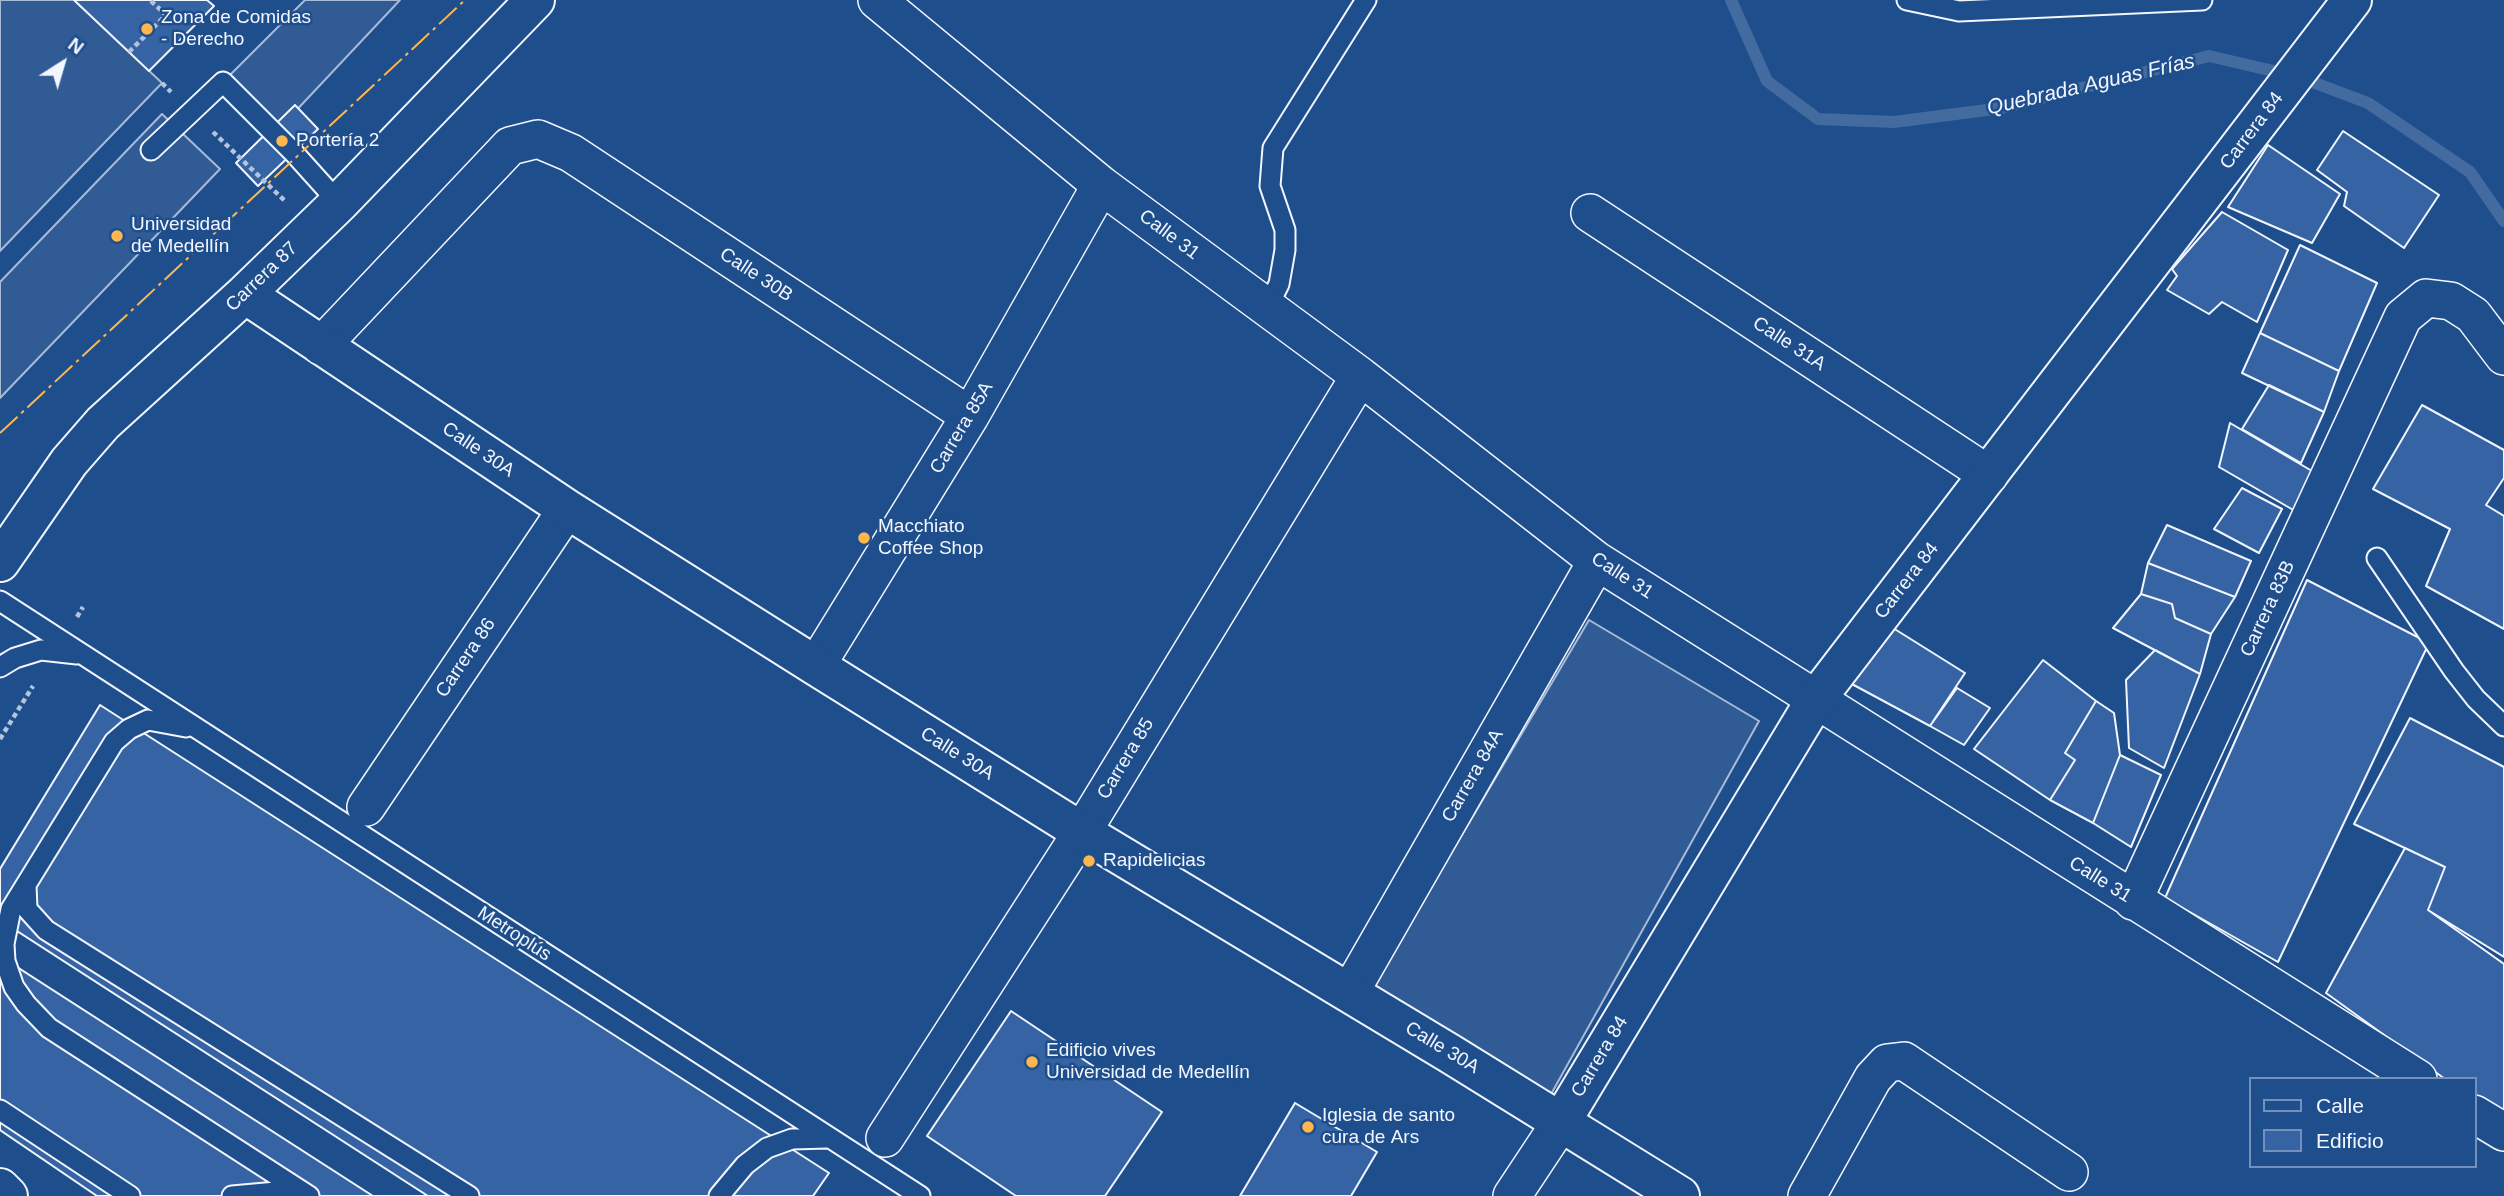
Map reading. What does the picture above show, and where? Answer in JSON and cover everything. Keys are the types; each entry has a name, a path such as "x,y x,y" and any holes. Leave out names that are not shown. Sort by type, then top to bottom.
{"street":[{"name":"Carrera 87","path":"4,552 69,462 103,423 326,216 535,0"},
{"name":"Calle 31","path":"877,0 1101,185 1360,376 1597,561 2415,1077"},
{"name":"Carrera 84","path":"1512,1196 1561,1122 1816,699 2272,105 2324,36 2344,1"},
{"name":"Calle 30B","path":"321,346 510,146 538,139 572,153 970,416"},
{"name":"Carrera 85A","path":"816,666 970,416 1101,185"},
{"name":"Calle 31A","path":"1590,213 1989,475"},
{"name":"Calle 30A","path":"245,294 567,509 816,666 1082,832 1350,992 1680,1196"},
{"name":"Carrera 83B","path":"2133,901 2403,317 2426,298 2451,301 2473,315 2504,356"},
{"name":"Carrera 85","path":"886,1138 1082,832 1360,376"},
{"name":"Carrera 86","path":"366,807 567,509"},
{"name":"Carrera 84A","path":"1350,992 1597,561"},
{"path":"1807,1196 1873,1078 1887,1063 1904,1061 2069,1172"},
{"path":"2476,1115 2504,1132"},
{"path":"0,1188 8,1196"}],"lane":[{"path":"1267,308 1279,284 1285,250 1285,230 1270,186 1273,148 1366,0"},
{"path":"1907,0 1959,11 2202,0"},
{"path":"150,150 223,82 293,153 326,216"},
{"path":"2377,558 2454,671 2476,699 2504,726"},
{"name":"Metroplús","path":"0,601 920,1196"},
{"name":"Metroplús","path":"0,667 15,658 41,650 81,654"},
{"name":"Metroplús","path":"201,731 173,723 148,720 129,729 114,742 11,909 4,944 5,961 14,986 26,1004 50,1028 304,1193"},
{"path":"26,885 27,909 46,930 469,1196"},
{"path":"0,1110 130,1196"},
{"path":"719,1196 745,1165 767,1148 792,1139 827,1138"},
{"name":"Metroplús","path":"232,1196 304,1193"}],"path":[{"path":"128,52 166,15 150,0"},
{"path":"162,83 192,112 326,216"},
{"path":"0,739 15,714"}],"shaded area":[{"path":"0,0 74,0 162,83 0,251"},
{"path":"305,0 400,0 275,133 223,82"},
{"path":"162,114 220,169 0,398 0,282"},
{"path":"1589,620 1759,721 1550,1096 1369,992"}],"building":[{"name":"Zona de Comidas - Derecho","path":"74,0 207,0 214,6 149,71"},
{"name":"Portería 2","path":"295,105 318,129 258,186 236,163"},
{"path":"2343,131 2439,195 2404,248 2344,206 2347,192 2317,170"},
{"path":"2268,145 2340,194 2312,243 2228,207"},
{"path":"2222,212 2288,250 2257,322 2222,302 2209,314 2167,290 2177,276 2172,269"},
{"path":"2300,245 2377,283 2339,371 2260,333"},
{"path":"2260,333 2339,371 2324,412 2242,373"},
{"path":"2269,385 2324,412 2301,463 2242,429"},
{"path":"2422,405 2504,450 2504,478 2486,505 2504,516 2504,629 2426,586 2450,529 2373,489"},
{"path":"2230,423 2312,471 2295,511 2219,467"},
{"path":"2242,488 2282,509 2259,553 2214,529"},
{"path":"2167,525 2251,561 2235,597 2148,563"},
{"path":"2148,563 2235,597 2211,634 2175,618 2172,604 2141,594"},
{"path":"2307,580 2429,643 2278,962 2165,898"},
{"path":"2141,594 2172,604 2175,618 2211,634 2200,674 2113,628"},
{"path":"1893,628 1965,673 1930,726 1850,683"},
{"path":"2155,650 2200,674 2164,768 2129,748 2126,680"},
{"path":"2043,660 2096,701 2065,753 2075,760 2050,800 1974,749"},
{"path":"1957,688 1990,708 1964,745 1930,726"},
{"path":"2096,701 2114,713 2120,755 2093,823 2050,800 2075,760 2065,753"},
{"path":"100,705 829,1173 813,1196 97,1196 0,1130 0,869"},
{"path":"2410,718 2504,767 2504,957 2428,910 2445,867 2354,824"},
{"path":"2120,755 2161,775 2131,847 2093,823"},
{"path":"2405,848 2445,867 2428,910 2504,964 2504,1121 2476,1101 2476,1077 2442,1077 2326,993"},
{"path":"0,920 428,1196 373,1196 0,956"},
{"name":"Edificio vives Universidad de Medellín","path":"1011,1011 1162,1112 1105,1196 1016,1196 927,1136"},
{"name":"Iglesia de santo cura de Ars","path":"1295,1103 1377,1152 1351,1196 1240,1196"}],"waterway":[{"name":"Quebrada Aguas Frías","path":"1731,0 1767,81 1818,119 1894,122 2002,108 2209,56 2299,77 2368,103 2470,172 2504,221"}],"power":[{"path":"0,433 465,0"}],"place":[{"name":"Zona de Comidas - Derecho","path":"147,29"},
{"name":"Portería 2","path":"282,141"},
{"name":"Universidad de Medellín","path":"117,236"},
{"name":"Macchiato Coffee Shop","path":"864,538"},
{"name":"Rapidelicias","path":"1089,861"},
{"name":"Edificio vives Universidad de Medellín","path":"1032,1062"},
{"name":"Iglesia de santo cura de Ars","path":"1308,1127"}]}
